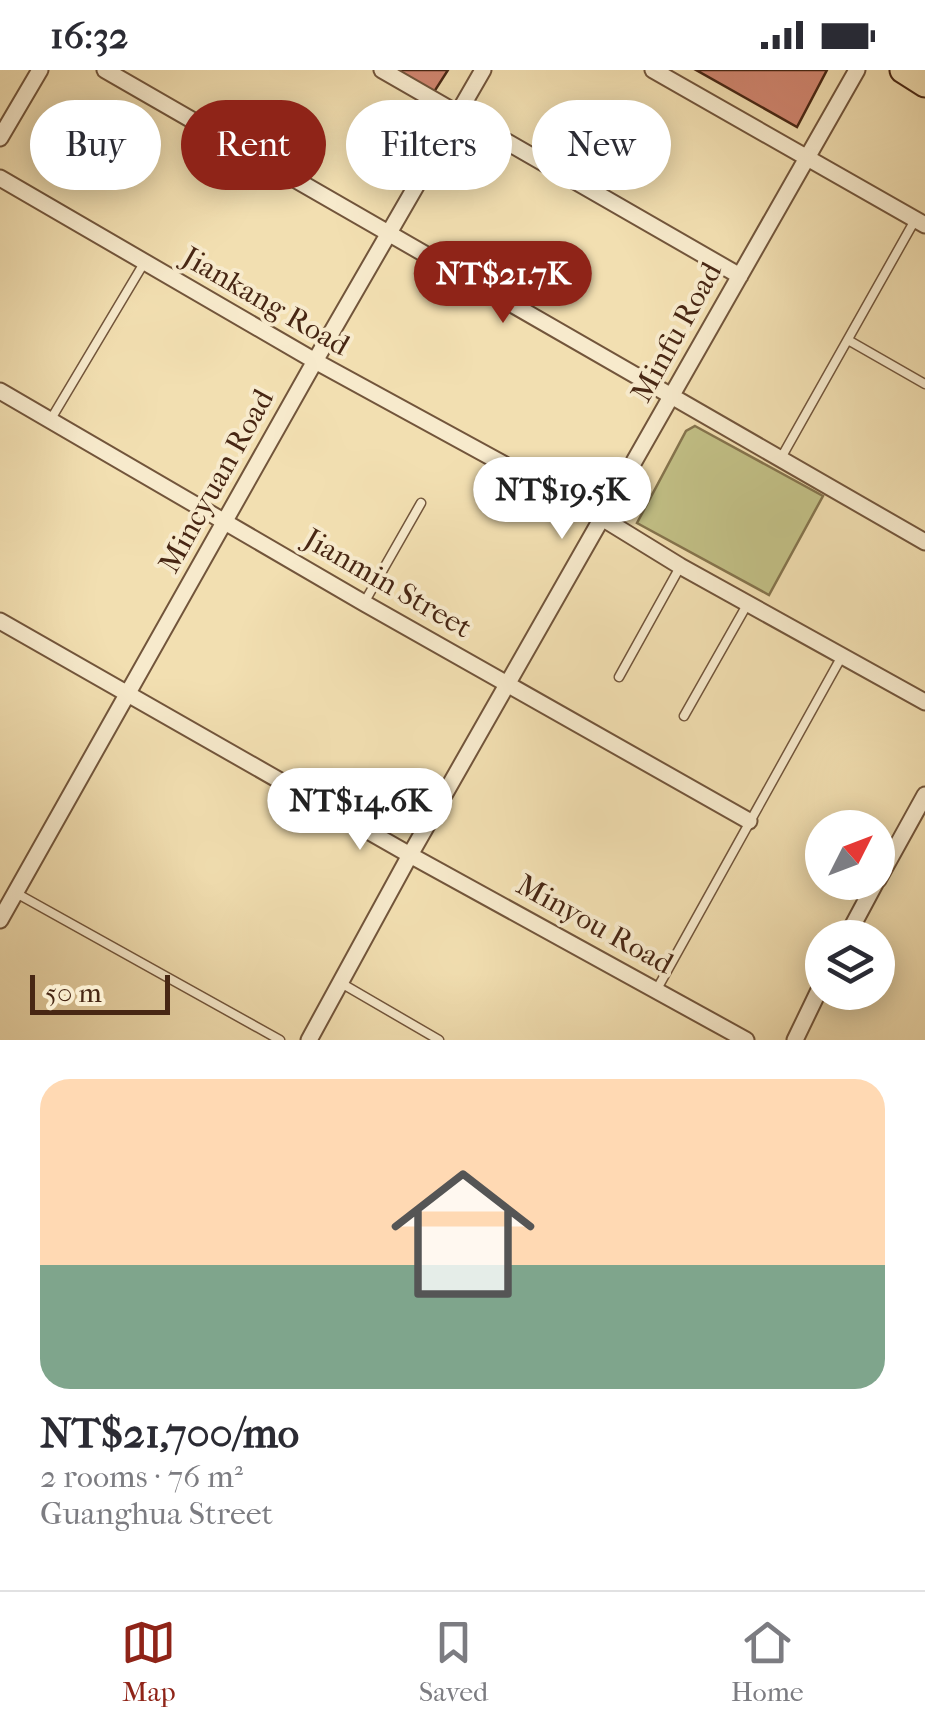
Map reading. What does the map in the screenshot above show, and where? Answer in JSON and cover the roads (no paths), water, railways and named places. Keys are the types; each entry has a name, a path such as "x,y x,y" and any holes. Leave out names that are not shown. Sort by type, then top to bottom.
{"main road":[{"path":"903,70 925,84"}],"street":[{"path":"0,138 40,70"},
{"path":"105,70 925,542"},
{"path":"382,70 434,100"},
{"name":"Mincyuan Road","path":"466,100 484,70"},
{"path":"654,70 920,223"},
{"name":"Minfu Road","path":"310,1040 410,855 857,70"},
{"path":"512,145 740,276"},
{"name":"Jiankang Road","path":"0,178 314,362 602,518 680,566 925,702"},
{"name":"Mincyuan Road","path":"0,920 415,190"},
{"name":"Jianmin Street","path":"0,391 749,821"},
{"name":"Minyou Road","path":"0,620 410,855 746,1040"},
{"path":"895,849 925,795"},
{"path":"795,1040 809,1010"}],"lane":[{"path":"780,458 920,223"},
{"path":"51,419 144,264"},
{"path":"848,340 925,384"},
{"path":"364,603 421,504"},
{"path":"619,677 680,566"},
{"path":"684,716 748,604"},
{"path":"656,989 842,656"},
{"path":"16,893 280,1040"},
{"path":"342,983 439,1040"}]}
